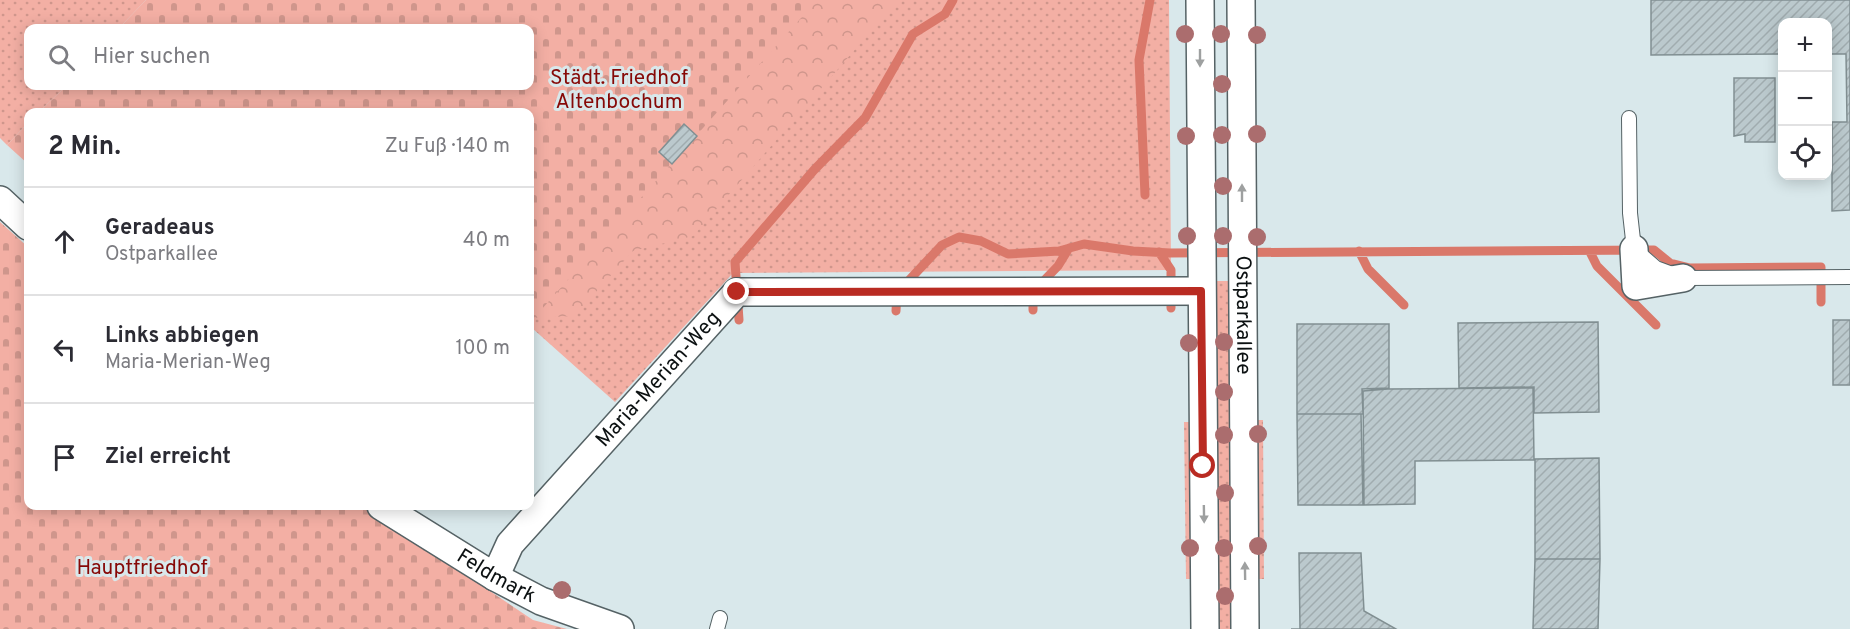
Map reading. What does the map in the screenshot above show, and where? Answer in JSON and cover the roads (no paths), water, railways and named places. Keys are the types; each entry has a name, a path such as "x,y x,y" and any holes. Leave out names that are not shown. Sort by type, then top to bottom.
{"street":[{"name":"Ostparkallee","path":"1200,0 1205,629"},
{"name":"Ostparkallee","path":"1241,0 1245,629"},
{"path":"0,200 24,222"},
{"path":"1634,249 1636,286 1683,278"},
{"name":"Maria-Merian-Weg","path":"495,577 510,544 737,292 1201,291"},
{"name":"Feldmark","path":"387,510 495,577 541,601 620,629"}],"lane":[{"path":"1629,118 1630,213 1634,249 1656,268 1683,278 1850,277"}],"waterway":[{"path":"739,320 735,262 814,170 865,118 913,34 945,14 953,0"},
{"path":"1145,195 1139,60 1150,0"},
{"path":"896,311 897,293 942,245 959,237 981,241 1008,254 1059,251 1084,244 1133,251 1170,253 1654,250 1670,263 1690,268 1821,267 1821,302"},
{"path":"1033,310 1033,292 1058,266 1069,248"},
{"path":"1359,251 1368,269 1404,305"},
{"path":"1159,252 1171,270 1171,308"},
{"path":"1590,252 1597,266 1656,325"}],"park label":[{"name":"Städt. Friedhof Altenbochum","path":"619,90"},
{"name":"Hauptfriedhof","path":"142,568"}]}
